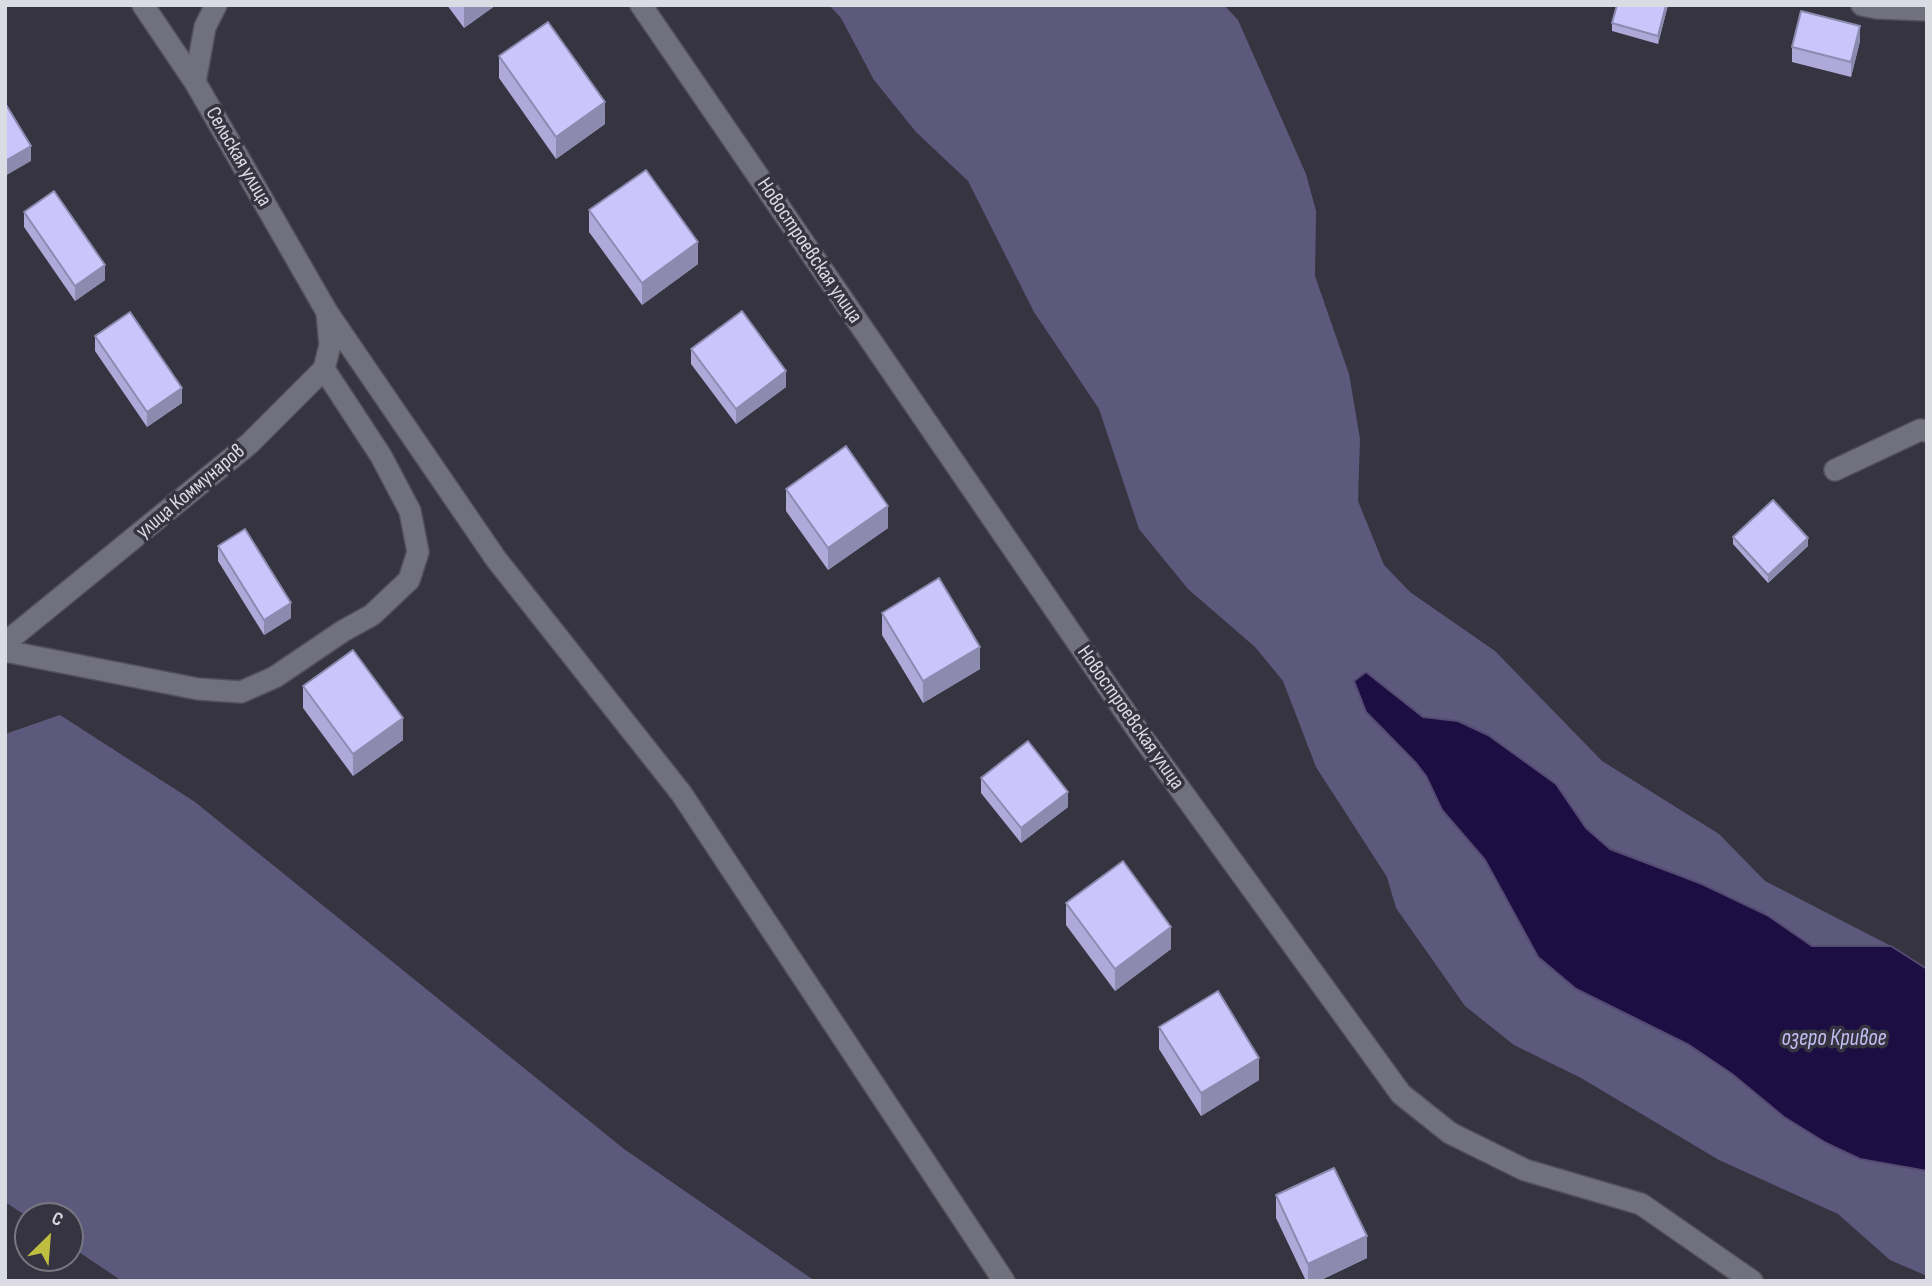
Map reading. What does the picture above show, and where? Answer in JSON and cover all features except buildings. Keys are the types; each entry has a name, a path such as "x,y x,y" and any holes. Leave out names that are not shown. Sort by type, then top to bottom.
{"street":[{"name":"Сельская улица","path":"143,5 195,82 327,312 496,559 681,793 1004,1281"},
{"path":"195,82 205,27 216,5"},
{"name":"Новостроевская улица","path":"641,5 1143,738 1401,1094 1450,1133 1525,1170 1641,1204 1752,1281"},
{"path":"1863,5 1927,10"},
{"path":"5,650 198,689 241,692 275,677 343,631 372,615 409,580 418,552 410,511 381,456 324,369 330,345 327,312"},
{"name":"улица Коммунаров","path":"5,643 249,444 324,369"},
{"path":"1835,470 1920,430 1927,431"}],"shaded area":[{"path":"829,5 1224,5 1238,20 1306,174 1316,211 1315,276 1349,374 1360,439 1358,501 1384,565 1410,592 1495,651 1602,761 1719,834 1765,881 1891,946 1812,946 1767,915 1702,884 1610,848 1586,828 1556,784 1488,735 1458,721 1423,717 1366,672 1416,763 1426,776 1442,810 1485,860 1530,943 1550,967 1576,989 1689,1045 1732,1074 1784,1117 1826,1143 1860,1159 1927,1171 1927,1276 1890,1260 1838,1214 1719,1160 1581,1078 1514,1045 1465,1006 1396,908 1387,877 1316,767 1283,681 1255,647 1188,589 1139,529 1099,409 1034,312 968,181 916,132 874,80 841,18"},
{"path":"60,715 195,802 624,1149 815,1281 122,1281 84,1255 84,1202 14,1202 14,1208 5,1202 5,734"}],"water":[{"name":"озеро Кривое","path":"1366,672 1423,717 1458,721 1488,735 1556,784 1586,828 1610,849 1702,884 1767,915 1812,946 1891,946 1927,969 1927,1171 1860,1159 1826,1143 1784,1117 1732,1074 1689,1045 1576,989 1538,957 1485,860 1442,810 1426,776 1416,763 1366,712 1354,681"}]}
